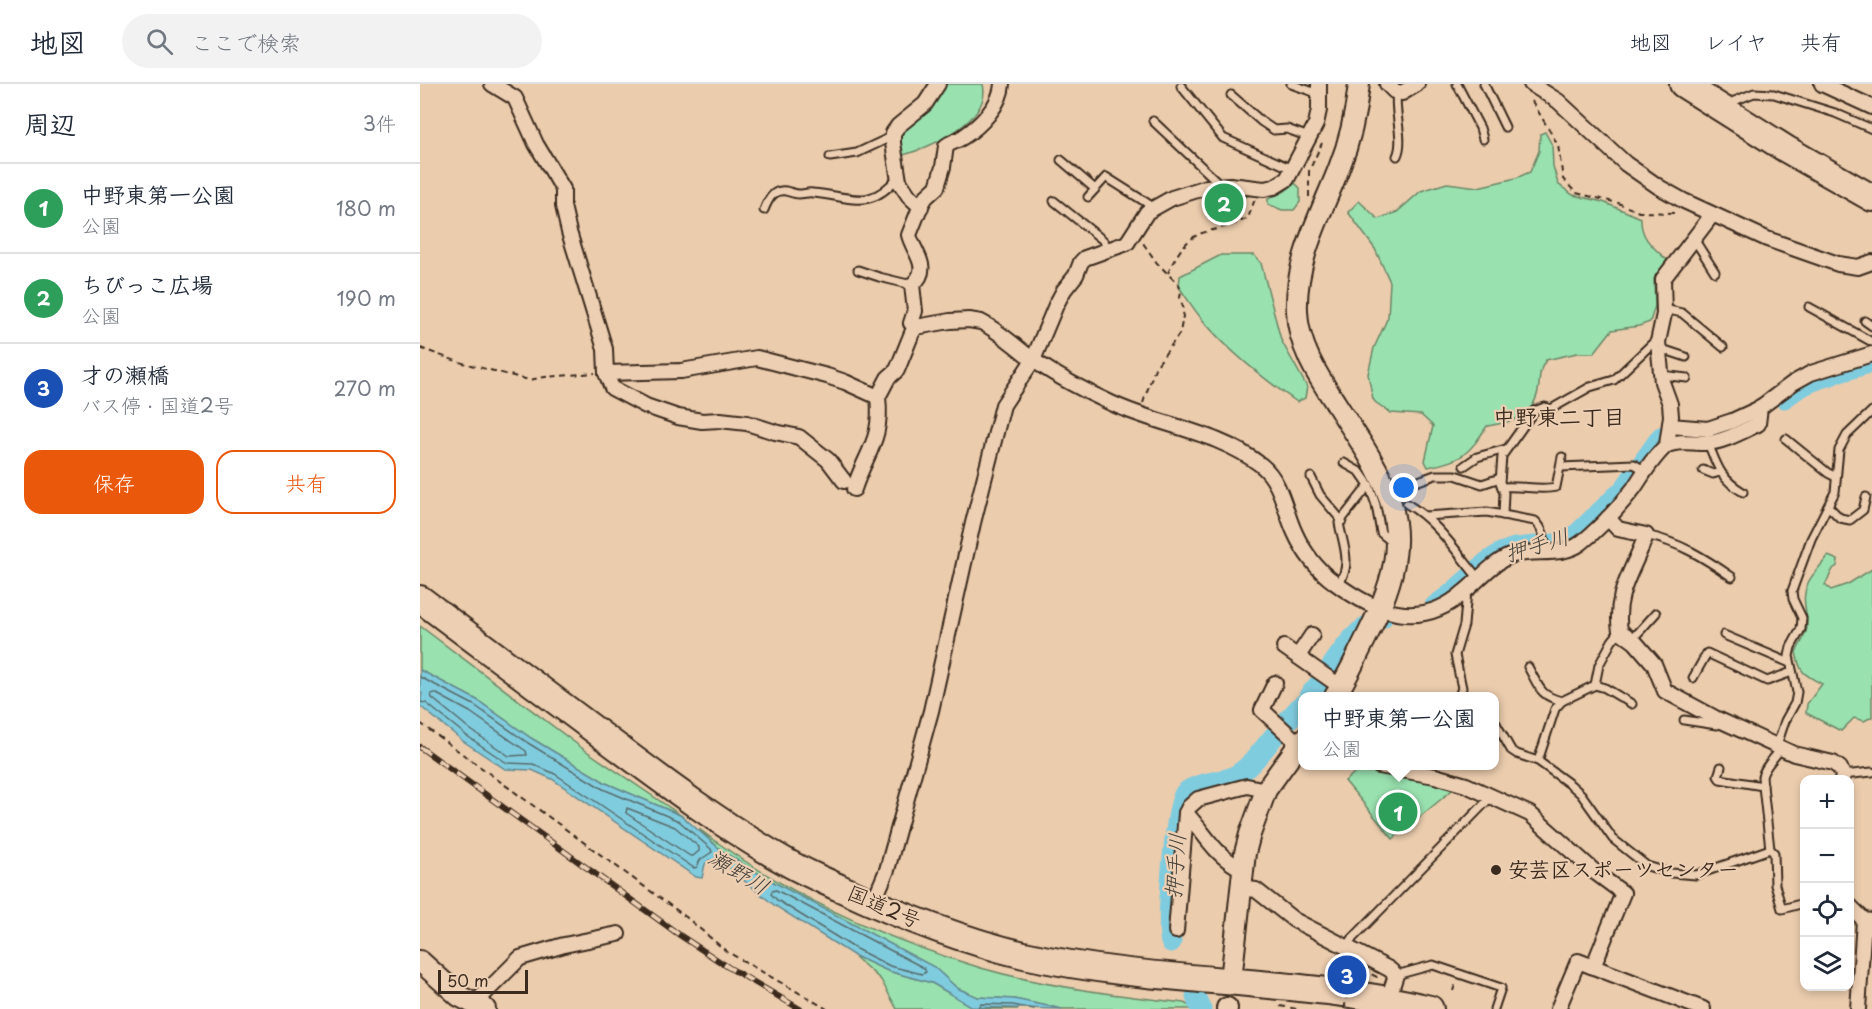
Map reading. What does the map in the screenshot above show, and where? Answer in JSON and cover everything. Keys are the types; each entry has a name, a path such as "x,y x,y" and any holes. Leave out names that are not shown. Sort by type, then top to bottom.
{"highway":[{"path":"1683,84 1786,149 1867,195"},
{"name":"国道2号","path":"420,599 667,784 726,824 790,864 873,903 958,938 1092,969 1231,980 1392,987 1430,1009"}],"street":[{"path":"492,84 514,98 536,144 563,189 563,206 569,232 605,349 606,373 612,388 646,406 678,417 702,421 747,423 800,437 828,460 849,485 859,474 876,440 879,430 878,398 888,378 897,370 903,351 916,327"},
{"path":"921,207 903,188 898,177 893,136 898,126 925,104 938,84"},
{"path":"1002,84 1001,96 986,115 966,135 946,146 937,187 926,197 909,235 921,261 917,281 912,285 915,311 910,323 916,327 950,321 981,322 1033,360 1067,381 1114,404 1219,441 1262,466 1278,485 1294,532 1304,549 1324,573 1338,585 1381,609 1406,615 1428,614 1449,605 1497,564 1510,556 1568,550 1580,544 1608,518 1667,445 1678,441 1708,442 1758,424 1760,408"},
{"path":"1284,647 1298,656 1338,692 1381,609 1392,579 1396,545 1395,524 1387,492 1365,448 1318,376 1303,343 1297,313 1297,295 1303,256 1346,148 1359,84"},
{"path":"1392,88 1402,93 1417,84"},
{"path":"1822,84 1872,107"},
{"path":"873,903 887,870 931,711 973,523 1003,405 1033,360 1064,290 1076,275 1081,262 1089,256 1127,243 1142,218 1151,209 1172,198 1207,187 1230,185 1264,189 1282,183 1316,138 1319,89"},
{"path":"1530,90 1558,101 1626,164 1689,204 1767,239 1839,264 1858,267 1872,262"},
{"path":"1667,445 1670,404 1661,375 1659,343 1664,309 1663,279 1712,214"},
{"path":"1670,426 1708,429 1732,421 1760,408 1793,383 1811,373 1872,354"},
{"path":"606,373 681,371 758,358 836,379 878,398"},
{"path":"1608,518 1618,529 1646,535 1621,595 1618,617 1625,635 1654,664 1665,691 1728,724 1808,759 1833,763 1840,768 1842,775"},
{"path":"1298,656 1312,635"},
{"path":"1275,683 1262,710 1298,740"},
{"path":"1227,1008 1242,879 1250,834 1266,790 1298,746"},
{"path":"1411,770 1466,785 1530,814 1596,873 1623,893 1593,967"},
{"path":"1176,931 1186,813 1189,807 1198,799 1247,786 1266,790"},
{"path":"1186,813 1214,849 1242,879 1294,920 1349,954 1389,969 1392,987"},
{"path":"1854,909 1868,920 1858,1009"},
{"path":"420,961 472,1006 520,958 564,945 618,934"},
{"path":"1558,1009 1578,961 1702,1009"}],"lane":[{"path":"1291,84 1319,89"},
{"path":"1457,84 1480,128 1483,139"},
{"path":"1484,84 1505,127"},
{"path":"1180,86 1222,138 1292,169"},
{"path":"1392,88 1401,148 1397,156"},
{"path":"1719,107 1754,93 1774,94 1835,113 1872,129"},
{"path":"1231,95 1262,123 1274,130 1287,129 1316,138"},
{"path":"1153,121 1222,186"},
{"path":"830,157 857,153 893,136"},
{"path":"1061,160 1095,189"},
{"path":"764,210 773,194 783,190 798,195 810,192 864,200 878,195 898,177"},
{"path":"1088,197 1107,177 1147,203 1151,209"},
{"path":"1054,201 1104,241 1108,250"},
{"path":"1694,239 1715,272"},
{"path":"858,270 879,278 912,285"},
{"path":"1809,307 1872,342"},
{"path":"1664,309 1682,313 1724,347"},
{"path":"1864,321 1872,326"},
{"path":"1503,515 1504,501 1500,478 1502,456 1534,411 1545,407 1551,408 1590,387 1614,380 1659,343 1686,357"},
{"path":"1661,375 1687,378"},
{"path":"1800,904 1782,909 1775,885 1774,853 1770,849 1763,786 1764,770 1776,757 1785,721 1795,703 1797,692 1790,663 1791,647 1801,629 1802,618 1792,599 1792,591 1810,539 1835,492 1839,450 1847,435 1872,411"},
{"path":"1786,439 1836,477"},
{"path":"1708,442 1720,472 1726,480 1743,492"},
{"path":"1464,466 1477,457 1506,448"},
{"path":"1502,487 1513,485 1556,487 1562,457"},
{"path":"1344,463 1360,472 1376,505 1381,533 1396,545"},
{"path":"1561,467 1634,464 1646,471"},
{"path":"1703,470 1713,474 1720,472"},
{"path":"1387,492 1435,475 1455,475 1482,484 1500,478"},
{"path":"1311,477 1320,495 1342,521"},
{"path":"1338,585 1343,578 1347,557 1339,523 1368,485"},
{"path":"1828,506 1840,518 1850,520 1863,510 1866,497"},
{"path":"1407,504 1425,516 1479,579"},
{"path":"1425,516 1470,512 1535,521 1544,538 1544,553"},
{"path":"1646,535 1689,548 1732,577"},
{"path":"1462,692 1455,655 1464,626 1468,590"},
{"path":"1595,685 1599,664 1612,641 1625,635 1638,633 1656,613"},
{"path":"1724,635 1790,663"},
{"path":"1693,678 1707,653 1767,681 1792,672"},
{"path":"1528,667 1543,694 1562,701"},
{"path":"1538,761 1555,709 1562,701 1595,685 1605,688 1632,704"},
{"path":"1684,720 1703,721 1724,726 1728,724"},
{"path":"1499,729 1511,750 1538,761 1553,771 1581,795 1613,839 1647,866 1671,873 1696,875 1770,849"},
{"path":"1721,767 1718,776 1720,779 1763,786"},
{"path":"1854,775 1872,772"},
{"path":"1349,954 1352,939 1491,797"},
{"path":"1392,987 1433,965 1501,988 1494,1009"}],"path":[{"path":"1530,90 1558,146 1563,179 1576,193 1618,203 1643,212 1678,213 1689,204"},
{"path":"1309,204 1308,171 1316,138"},
{"path":"1168,273 1178,252 1198,235 1231,226 1248,218 1258,187"},
{"path":"1140,241 1157,263 1178,283 1184,310 1183,323 1175,340 1155,368 1140,413"},
{"path":"420,348 459,362 529,380 606,373"},
{"path":"420,723 686,918 726,951 827,1009"},
{"path":"1344,1009 1355,966 1377,977 1379,973 1349,954"}],"green space":[{"path":"943,84 983,84 983,97 978,109 969,120 943,139 903,155 897,145 898,131"},
{"path":"1545,132 1552,145 1553,166 1558,184 1573,195 1603,202 1641,218 1645,237 1667,260 1654,279 1655,306 1650,322 1612,330 1594,353 1577,353 1546,360 1540,372 1535,400 1526,413 1513,421 1487,426 1464,455 1449,462 1428,467 1425,461 1433,426 1421,415 1391,413 1373,399 1368,374 1374,348 1388,317 1390,282 1375,249 1348,212 1359,201 1378,219 1397,212 1421,191 1447,183 1478,187 1516,178 1530,172 1539,151 1540,134"},
{"path":"1295,183 1300,188 1300,202 1294,210 1282,210 1268,204 1268,199"},
{"path":"1233,189 1254,190 1248,196 1217,211 1212,195"},
{"path":"1221,255 1254,255 1261,263 1281,340 1307,387 1305,398 1297,402 1234,352 1211,330 1179,287 1180,276"},
{"path":"1828,556 1838,560 1837,566 1825,585 1831,590 1848,584 1872,569 1872,717 1864,721 1854,718 1841,731 1806,713 1807,704 1822,684 1803,672 1796,652 1807,629 1804,600 1808,583"},
{"path":"420,626 582,748 682,816 606,783 531,738 477,700 420,670"},
{"path":"1357,770 1381,770 1457,786 1393,839 1345,781"},
{"path":"699,829 731,852 798,893 870,927 944,956 1006,975 1056,985 1184,1003 1196,1009 1062,1009 1014,999 978,997 957,988 934,967 764,877 722,851"},
{"path":"853,955 888,971 932,983 972,1007 1018,1009 897,1009 881,980"}],"water":[{"name":"瀬野川","path":"420,670 477,700 531,738 606,783 682,816 722,851 764,877 934,967 957,988 977,997 1014,999 1062,1009 972,1007 932,983 888,971 853,955 774,905 724,864 709,860 705,864 702,878 696,877 552,779 532,770 505,769 463,741 420,706 422,693 420,691"}],"waterway":[{"name":"押手川","path":"1840,372 1872,362"},
{"name":"押手川","path":"1784,398 1806,384 1831,375"},
{"name":"押手川","path":"1435,606 1501,553 1515,548 1555,544 1573,538 1625,488 1661,437 1676,432 1689,432"},
{"name":"押手川","path":"1313,692 1341,652 1359,632 1382,618"},
{"name":"押手川","path":"1288,720 1298,709"},
{"name":"押手川","path":"1171,942 1172,865 1178,818 1185,793 1190,789 1233,777 1245,769 1275,735"},
{"name":"押手川","path":"1196,997 1201,1009"}],"railway":[{"path":"420,747 681,936 728,967 800,1009"}],"place":[{"name":"ちびっこ広場","path":"1224,203"},
{"name":"中野東第一公園","path":"1398,812"},
{"name":"安芸区スポーツセンター","path":"1496,870"},
{"name":"才の瀬橋","path":"1347,975"}],"district":[{"name":"中野東二丁目","path":"1559,417"}]}
